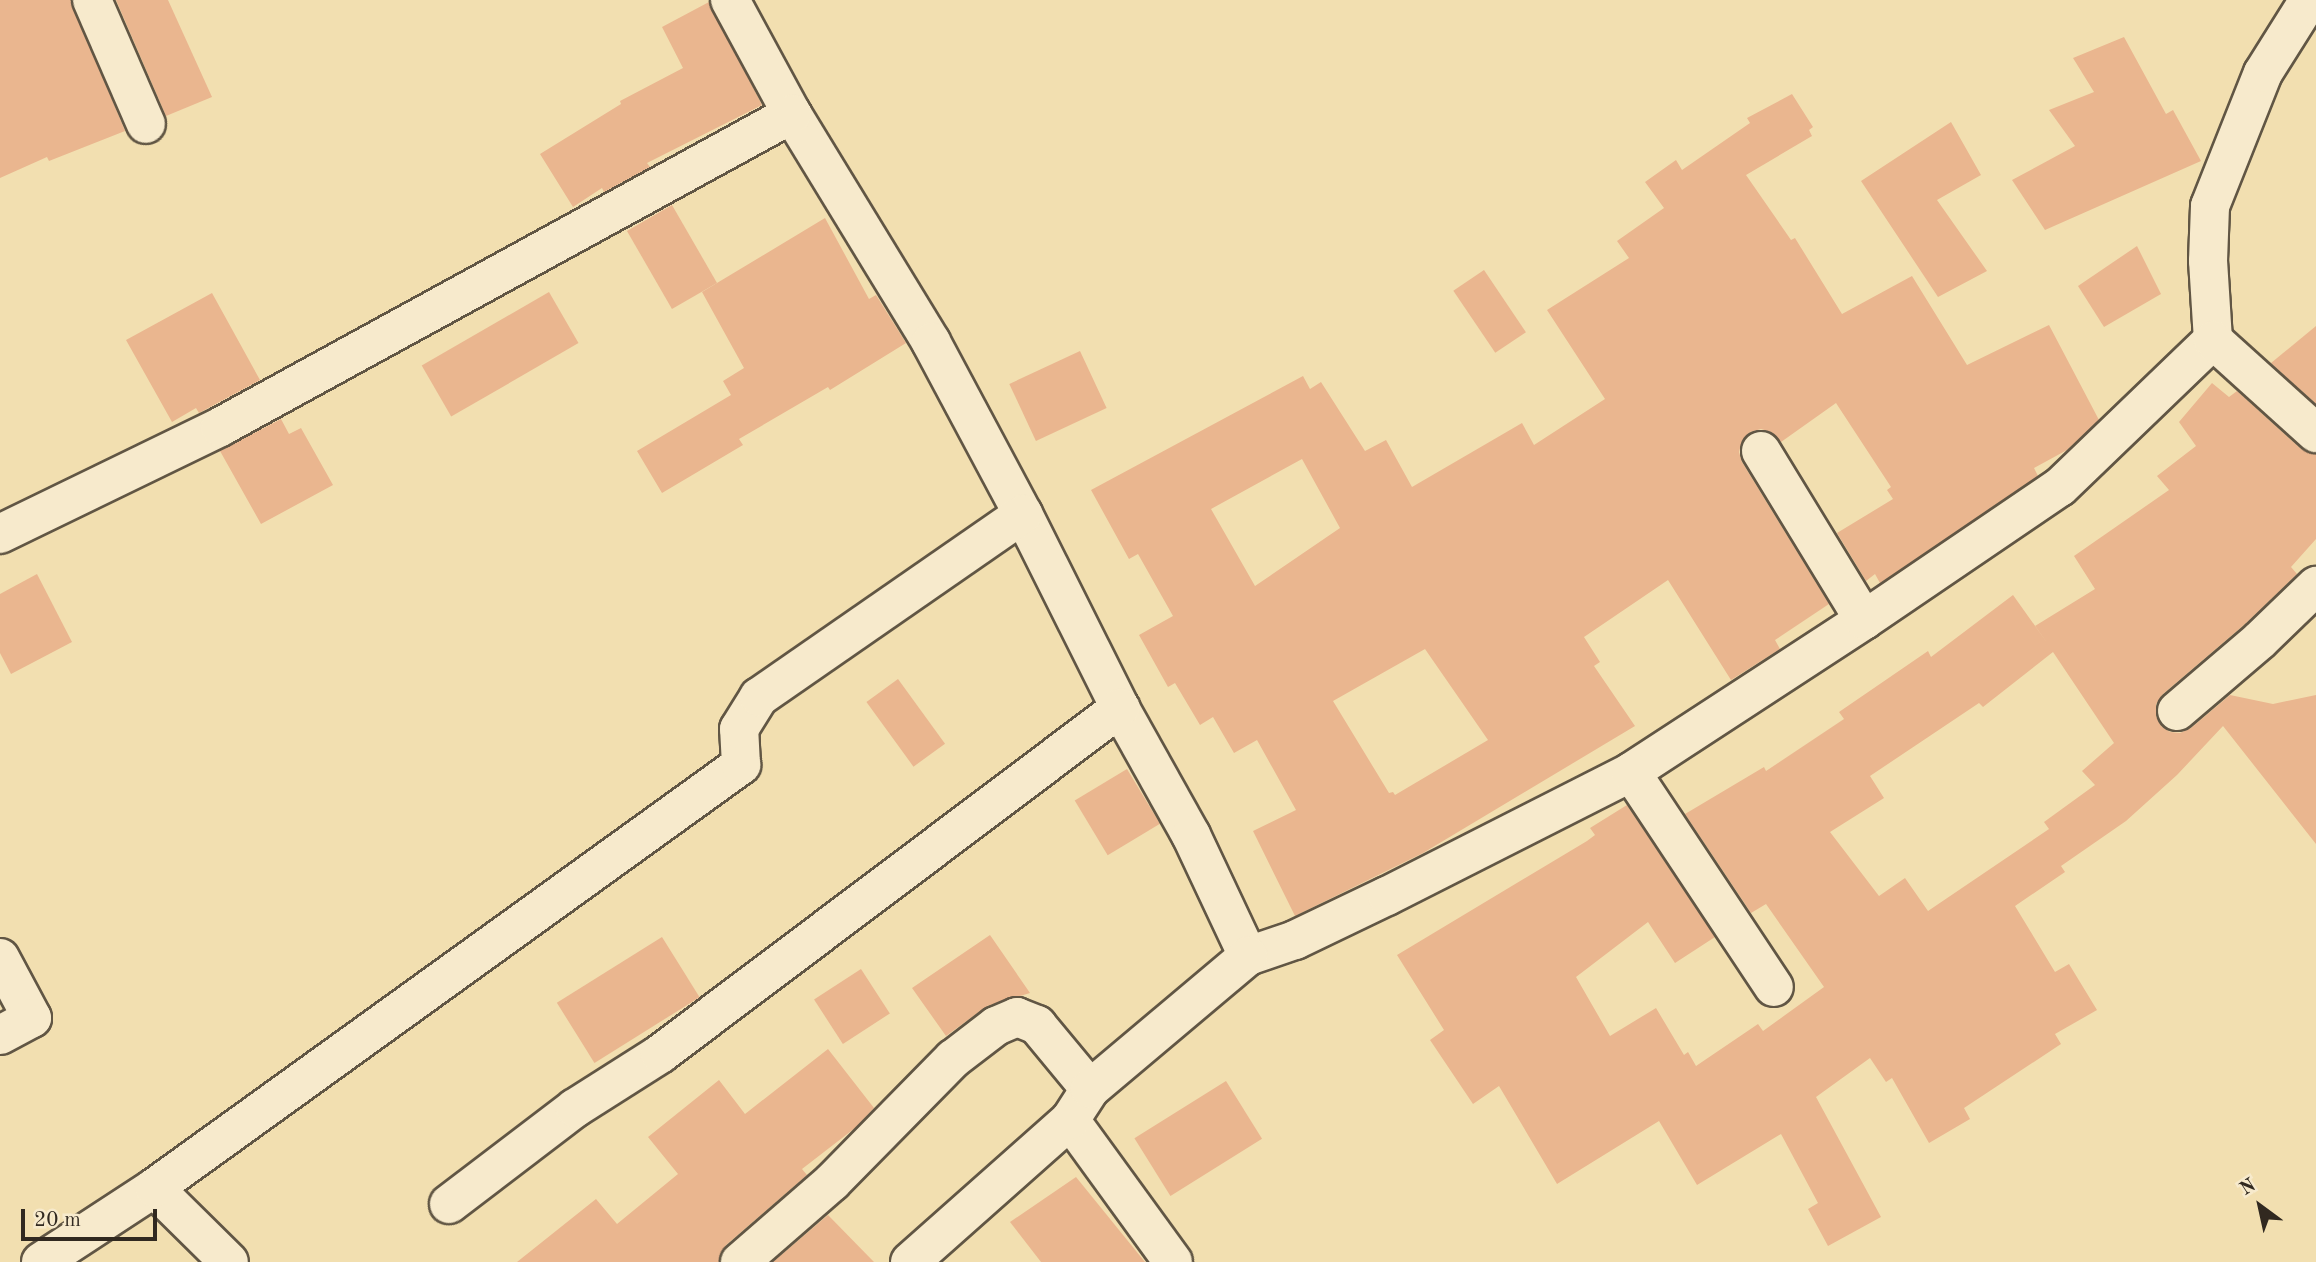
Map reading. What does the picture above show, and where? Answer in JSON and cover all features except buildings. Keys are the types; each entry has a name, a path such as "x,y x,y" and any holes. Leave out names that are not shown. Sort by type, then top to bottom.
{"street":[{"path":"92,0 146,124"},
{"path":"730,0 792,114 931,342 1024,514 1120,708 1191,835 1248,957"},
{"path":"2309,0 2263,74 2210,206 2208,261 2213,340 2316,433"},
{"path":"0,534 220,427 792,114"},
{"path":"910,1262 1070,1120 1090,1089 1248,957 1294,940 1376,901 1631,772 1864,620 2060,487 2213,340"},
{"path":"1761,451 1864,620"},
{"path":"41,1262 154,1188 741,765 739,729 759,697 1024,514"},
{"path":"2177,710 2260,640 2316,586"},
{"path":"449,1204 575,1108 660,1054 1120,708"},
{"path":"1631,772 1774,987"},
{"path":"0,958 32,1018 0,1035"},
{"path":"740,1262 832,1182 953,1059 996,1026 1017,1017 1037,1025 1090,1089"},
{"path":"1070,1120 1173,1262"},
{"path":"154,1188 229,1262"}]}
